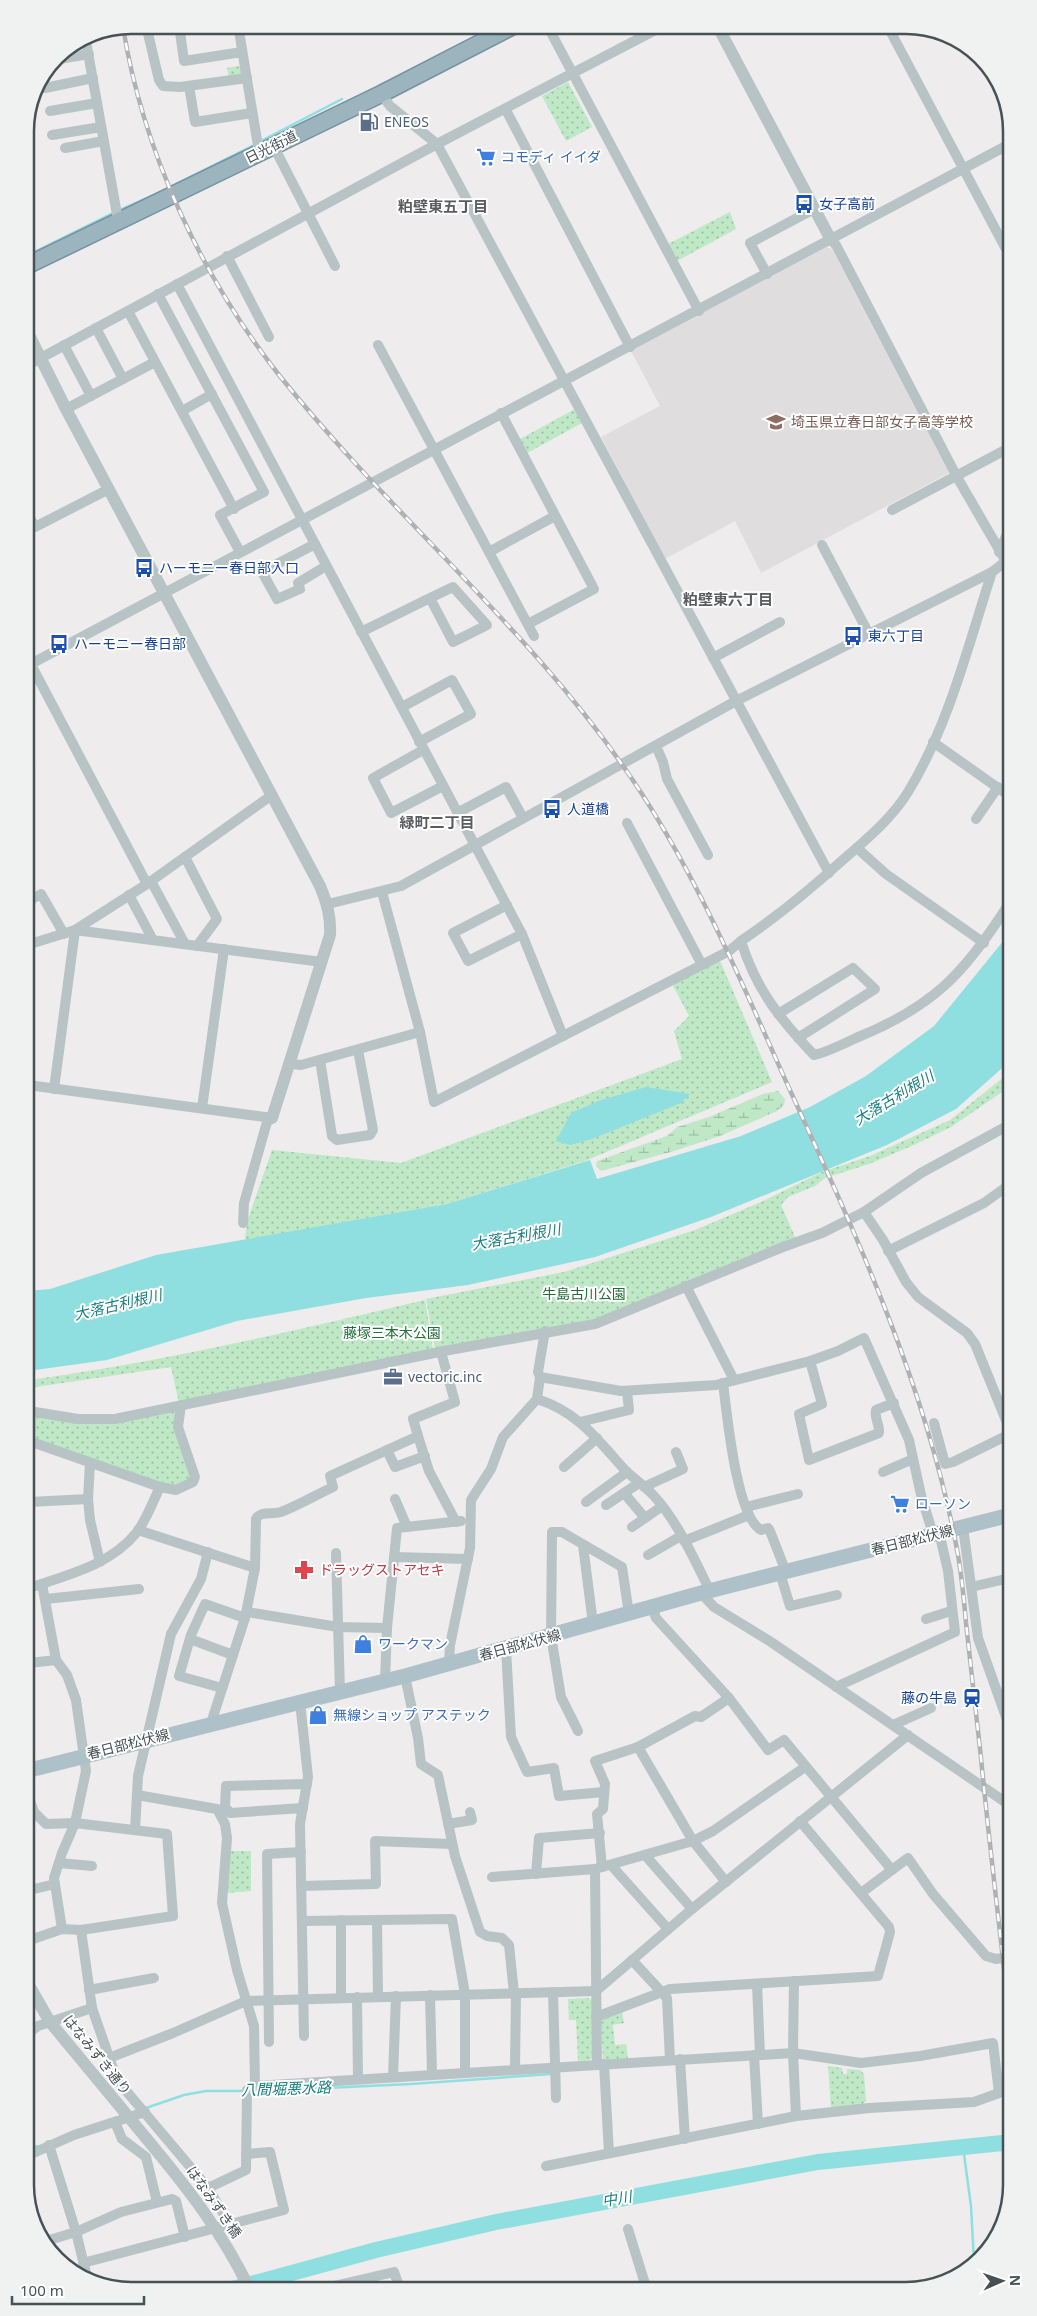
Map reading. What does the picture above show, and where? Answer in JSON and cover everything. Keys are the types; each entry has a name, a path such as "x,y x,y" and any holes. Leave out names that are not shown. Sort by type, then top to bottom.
{"highway":[{"name":"日光街道","path":"34,262 381,94 498,34"}],"main road":[{"name":"春日部松伏線","path":"34,1769 147,1739 405,1676 706,1592 1003,1517"}],"street":[{"path":"148,34 159,80 163,86 189,86 247,78"},
{"path":"180,34 184,61 242,52"},
{"path":"239,34 252,113 266,149 308,213 335,266"},
{"path":"552,34 699,311"},
{"path":"34,361 227,256 648,34"},
{"path":"721,34 814,209 831,240 836,245 957,477 1003,559"},
{"path":"892,34 1003,244"},
{"path":"86,45 118,220"},
{"path":"68,57 88,54"},
{"path":"45,88 93,78"},
{"path":"189,86 195,122 252,113"},
{"path":"381,94 390,106 437,144 829,873"},
{"path":"50,111 97,103"},
{"path":"506,110 630,347"},
{"path":"52,134 101,127"},
{"path":"65,148 104,141"},
{"path":"34,660 302,520 564,379 699,311 1003,148"},
{"path":"767,274 750,243 814,209"},
{"path":"227,256 269,337"},
{"path":"177,284 522,934 563,1036"},
{"path":"158,294 264,492 220,515 240,552"},
{"path":"128,310 234,509"},
{"path":"96,328 123,379"},
{"path":"64,345 91,396"},
{"path":"378,345 534,636"},
{"path":"34,346 328,904 331,921 330,935 291,1064 272,1118 267,1122 246,1194 242,1212 243,1223"},
{"path":"66,409 156,362"},
{"path":"182,411 212,394"},
{"path":"501,413 594,589 528,624"},
{"path":"892,510 1003,451"},
{"path":"34,525 35,527 109,489"},
{"path":"489,552 556,516"},
{"path":"315,544 262,572 277,599 300,589 298,583 326,566"},
{"path":"999,552 1003,544"},
{"path":"822,545 869,634"},
{"path":"328,904 400,886 736,701 1003,566"},
{"path":"382,892 420,1032 434,1102 701,963 729,951 769,922 829,873 889,818 903,799 934,742 947,711 992,572"},
{"path":"361,632 430,598 453,587 487,624 453,642 430,598"},
{"path":"713,658 780,622"},
{"path":"34,674 185,944"},
{"path":"402,707 452,680 471,714 373,778 391,813 443,786"},
{"path":"934,742 1003,791"},
{"path":"656,746 664,762 667,779 708,855"},
{"path":"976,819 998,787"},
{"path":"457,813 506,788 522,818"},
{"path":"34,943 75,930 149,882 272,795"},
{"path":"627,823 701,963"},
{"path":"857,848 886,874 984,943"},
{"path":"185,857 217,919 197,946"},
{"path":"34,898 41,894 64,934"},
{"path":"129,895 153,940"},
{"path":"507,905 452,933 468,961 522,934"},
{"path":"741,941 750,970 761,985 767,1000 814,1055 888,1025 907,1015 944,986 984,943 1003,913"},
{"path":"75,930 322,962"},
{"path":"54,1089 75,930"},
{"path":"202,1108 224,949"},
{"path":"778,1014 853,968 875,989 798,1038"},
{"path":"291,1064 301,1065 420,1032"},
{"path":"320,1060 332,1136 337,1140 370,1135 373,1130 358,1050"},
{"path":"34,1086 272,1118"},
{"path":"34,1412 96,1420 115,1419 545,1331 595,1324 783,1247 808,1240 864,1212 922,1173 1003,1128"},
{"path":"888,1251 984,1203 1003,1189"},
{"path":"864,1212 906,1282 918,1297 967,1333 975,1344 1003,1414"},
{"path":"686,1286 734,1380"},
{"path":"449,1664 450,1645 468,1559 471,1500 490,1469 503,1437 537,1399 540,1377 538,1372 545,1331"},
{"path":"540,1377 627,1391 723,1383 810,1361 838,1351 864,1338 894,1402 909,1440 921,1495 948,1571 954,1632 836,1687"},
{"path":"441,1352 454,1402 413,1420 430,1472 456,1522"},
{"path":"810,1361 822,1404 799,1414 810,1460 879,1433 880,1428 875,1415 876,1410 894,1402"},
{"path":"723,1383 736,1472 747,1511 756,1527 761,1530 768,1528 770,1531 783,1573 790,1606 837,1595"},
{"path":"580,1422 629,1410 627,1391"},
{"path":"537,1399 552,1404 580,1422 627,1472 654,1496 682,1539 714,1607 771,1642 1003,1800"},
{"path":"34,1443 160,1487 176,1490 193,1482 195,1477 178,1427 181,1405"},
{"path":"934,1423 945,1464 953,1462 1003,1436"},
{"path":"211,1723 246,1615 255,1568 257,1516 260,1514 279,1513 333,1487 330,1476 418,1436"},
{"path":"564,1467 596,1438"},
{"path":"387,1450 395,1467 424,1456"},
{"path":"606,1505 624,1493 683,1469 676,1452"},
{"path":"883,1472 913,1459"},
{"path":"90,1463 88,1499 90,1520 100,1562"},
{"path":"586,1502 627,1472"},
{"path":"34,1586 100,1562 117,1553 138,1530 160,1487"},
{"path":"624,1493 645,1518"},
{"path":"648,1555 747,1511 798,1494"},
{"path":"34,1502 88,1499"},
{"path":"395,1499 407,1527"},
{"path":"632,1527 661,1507"},
{"path":"385,1681 387,1628 397,1528 469,1520"},
{"path":"963,1527 978,1638 1003,1701"},
{"path":"138,1530 255,1568"},
{"path":"578,1732 561,1697 551,1636 552,1532 562,1532 622,1567 629,1614"},
{"path":"583,1544 594,1624"},
{"path":"135,1830 138,1776 171,1634 201,1579 208,1552"},
{"path":"336,1552 340,1692"},
{"path":"394,1557 468,1559"},
{"path":"971,1586 1003,1579"},
{"path":"42,1584 56,1660 67,1674 76,1700 86,1770 76,1824 54,1878 62,1929"},
{"path":"46,1600 140,1589"},
{"path":"222,1688 179,1676 190,1639 205,1604 246,1615 338,1627 387,1628"},
{"path":"652,1607 656,1618 729,1698 768,1750 784,1740 892,1870"},
{"path":"926,1619 951,1611"},
{"path":"190,1639 233,1655"},
{"path":"506,1649 511,1737 527,1772 554,1768 559,1796 604,1792"},
{"path":"34,1662 56,1660"},
{"path":"405,1676 418,1738 421,1764 434,1771 438,1776 452,1844 480,1932 487,1936 502,1938 509,1945 515,1993 515,2068"},
{"path":"609,2153 596,2017 602,1867 597,1814 603,1809 605,1784 595,1761 638,1747 695,1716 701,1717 729,1698"},
{"path":"300,1702 307,1784 300,1824 304,2036"},
{"path":"893,1725 931,1708"},
{"path":"109,2058 173,2033 246,2001 596,1991 692,1909 908,1735"},
{"path":"638,1747 693,1841 726,1882"},
{"path":"492,1877 602,1867 693,1841 714,1831 805,1767"},
{"path":"303,1808 230,1813 225,1807 226,1786 307,1784"},
{"path":"137,1795 217,1809 225,1824 227,1838 222,1903 254,2026 255,2086"},
{"path":"34,1812 46,1824 76,1824 167,1834 173,1916 81,1930 62,1929 34,1939"},
{"path":"448,1824 472,1820 470,1812"},
{"path":"596,2017 670,1989 878,1976 890,1932 889,1927 800,1822"},
{"path":"536,1874 539,1838 600,1833"},
{"path":"302,1886 376,1884 375,1842 452,1844"},
{"path":"269,2042 267,1854 301,1852"},
{"path":"646,1855 692,1909"},
{"path":"861,1893 908,1858 933,1894 986,1956 996,1959 1003,1958"},
{"path":"59,1863 92,1866"},
{"path":"602,1867 668,1929"},
{"path":"34,1889 55,1884"},
{"path":"340,1998 341,1920"},
{"path":"377,1920 378,1997"},
{"path":"302,1921 452,1920 465,1994 465,2072"},
{"path":"81,1930 92,2008 117,2080 208,2188 230,2225"},
{"path":"632,1960 667,1998 685,2139"},
{"path":"89,1990 154,1978"},
{"path":"794,1981 793,2053 796,2116"},
{"path":"757,1984 758,2124"},
{"path":"553,1992 556,2098"},
{"name":"はなみずき通り","path":"34,1994 50,2022 146,2138"},
{"path":"430,1995 432,2074"},
{"path":"393,2077 396,1996"},
{"path":"357,1997 358,2079"},
{"path":"34,2030 50,2022 92,2008"},
{"path":"208,2188 246,2170 247,2090 255,2086 515,2068 793,2053 861,2063 920,2056 993,2043 999,2093 974,2102 869,2108 796,2116 546,2166"},
{"path":"34,2152 48,2145 130,2118 142,2109"},
{"path":"115,2122 122,2139 146,2156 157,2202"},
{"name":"はなみずき橋","path":"146,2138 189,2189 222,2235 246,2282"},
{"path":"48,2145 76,2232 85,2270"},
{"path":"83,2263 284,2210 270,2152 246,2154"},
{"path":"51,2240 76,2232 121,2212 172,2199 176,2201 185,2237"},
{"path":"628,2229 644,2282"},
{"path":"351,2282 394,2272 398,2282"}],"shaded area":[{"name":"埼玉県立春日部女子高等学校","path":"827,247 832,249 949,473 761,573 735,521 665,559 601,437 660,406 631,351"}],"green space":[{"path":"243,65 245,76 229,79 227,68"},
{"path":"568,82 592,127 566,141 542,96"},
{"path":"730,212 736,229 677,261 668,244"},
{"path":"575,409 582,423 527,453 520,439"},
{"path":"718,956 772,1082 585,1161 447,1204 245,1240 247,1222 272,1150 401,1163 682,1059 674,1031 689,1016 670,980"},
{"name":"牛島古川公園","path":"1003,1078 1003,1091 951,1127 869,1164 825,1178 815,1186 788,1197 781,1205 796,1239 780,1243 593,1320 435,1349 426,1299 564,1272 695,1230 761,1202 822,1172 870,1156 950,1120"},
{"path":"778,1091 785,1099 784,1105 777,1111 720,1136 601,1171 596,1166 597,1161 667,1136 677,1127 709,1117 763,1094"},
{"name":"藤塚三本木公園","path":"425,1300 433,1350 179,1403 171,1367 34,1387 34,1379 178,1355"},
{"path":"178,1409 192,1477 182,1486 162,1484 34,1440 34,1415 63,1420"},
{"path":"230,1851 251,1851 251,1891 226,1893"},
{"path":"589,1998 592,2001 593,2057 590,2060 578,2061 576,2020 569,2020 568,1999"},
{"path":"622,2012 624,2023 613,2025 615,2045 626,2044 628,2059 603,2060 602,2019"},
{"path":"828,2066 842,2068 843,2074 847,2074 847,2069 860,2070 864,2074 866,2101 862,2105 831,2108"}],"water":[{"name":"大落古利根川","path":"1003,941 1003,1067 956,1109 887,1145 711,1217 595,1257 468,1285 366,1298 237,1321 107,1360 34,1370 34,1290 50,1289 156,1255 447,1204 590,1160 597,1179 741,1136 810,1107 866,1076 934,1026"},
{"path":"646,1087 690,1094 681,1103 592,1139 570,1145 556,1141 571,1113 601,1100"}],"waterway":[{"path":"259,142 342,99"},
{"path":"172,186 254,145"},
{"path":"120,210 161,192"},
{"path":"34,252 115,212"},
{"name":"八間堀悪水路","path":"261,2091 411,2084 551,2074"},
{"name":"八間堀悪水路","path":"146,2108 184,2095 206,2091 245,2091"},
{"name":"中川","path":"258,2282 376,2250 496,2222 818,2162 1003,2143"},
{"path":"963,2147 971,2206 974,2255"}],"railway":[{"path":"124,34 132,73 145,120 179,210 201,254 251,337 279,375 324,428 370,480 513,631 559,683 602,737 664,829 721,938 865,1259 910,1375 929,1434 945,1494 963,1589 1003,1960"}],"place":[{"name":"ENEOS","path":"369,122"},
{"name":"コモディ イイダ","path":"486,157"},
{"name":"女子高前","path":"804,204"},
{"name":"埼玉県立春日部女子高等学校","path":"776,422"},
{"name":"ハーモニー春日部入口","path":"144,568"},
{"name":"東六丁目","path":"853,636"},
{"name":"ハーモニー春日部","path":"59,644"},
{"name":"人道橋","path":"552,809"},
{"name":"vectoric.inc","path":"393,1377"},
{"name":"ローソン","path":"900,1504"},
{"name":"ドラッグストアセキ","path":"304,1570"},
{"name":"ワークマン","path":"363,1644"},
{"name":"藤の牛島","path":"972,1698"},
{"name":"無線ショップ アステック","path":"318,1715"}],"district":[{"name":"粕壁東五丁目","path":"443,207"},
{"name":"粕壁東六丁目","path":"728,600"},
{"name":"緑町二丁目","path":"437,823"}]}
